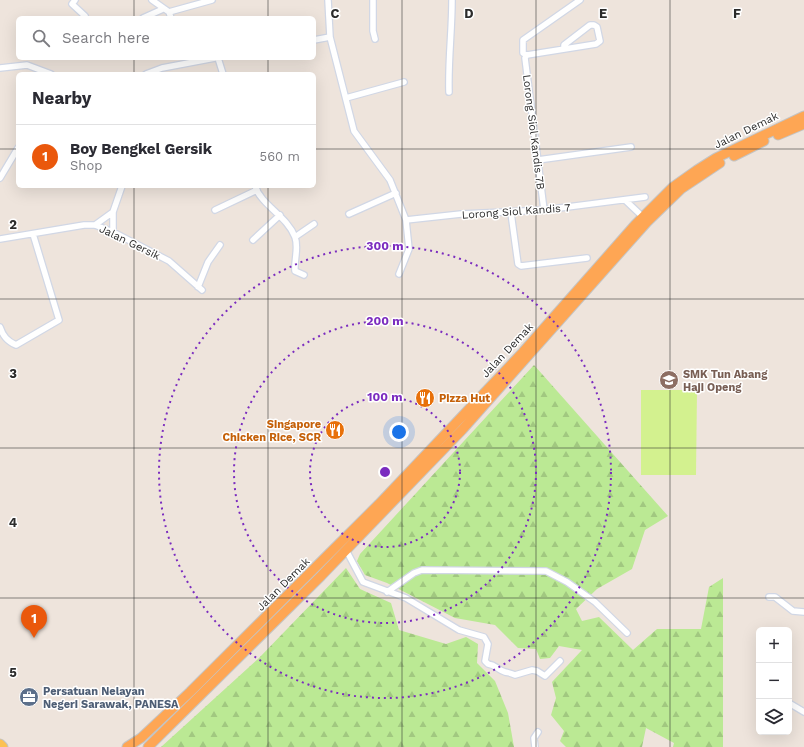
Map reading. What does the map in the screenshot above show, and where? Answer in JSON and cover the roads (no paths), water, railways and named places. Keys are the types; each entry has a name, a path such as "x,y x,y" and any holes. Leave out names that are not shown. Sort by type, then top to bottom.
{"highway":[{"name":"Jalan Demak","path":"127,747 140,738 190,692 379,504 523,352 643,217 673,187 697,170 745,144 804,116"},
{"name":"Jalan Demak","path":"148,747 346,550 462,430 639,231 681,189 717,165 804,124"}],"main road":[{"path":"0,744 3,747"}],"street":[{"path":"67,0 74,2 85,16"},
{"path":"152,0 166,10 170,16"},
{"path":"150,16 166,10 212,0"},
{"path":"328,0 330,37 354,131 374,156 390,180 406,220 409,249 399,274"},
{"path":"373,0 373,31 375,39"},
{"path":"449,92 448,55 452,40 452,0"},
{"name":"Lorong Siol Kandis 7B","path":"544,210 525,58 527,55 523,52 523,40 580,0"},
{"path":"527,55 599,43 597,27 594,24 590,25 567,41 564,48"},
{"path":"316,40 330,37"},
{"path":"181,60 182,65"},
{"path":"151,72 162,68 206,60"},
{"path":"219,60 222,72"},
{"path":"0,68 27,65 46,72"},
{"path":"346,98 404,82"},
{"path":"538,160 631,147"},
{"path":"0,178 16,151"},
{"path":"113,232 113,212 121,188"},
{"path":"215,210 256,188 286,221 295,237 297,248 295,269 304,275"},
{"path":"349,214 396,193"},
{"name":"Lorong Siol Kandis 7","path":"406,220 461,214 511,213 544,210 645,197"},
{"path":"625,200 643,217"},
{"path":"95,225 113,212"},
{"path":"511,213 518,264 521,266 587,258"},
{"path":"253,240 280,215"},
{"path":"295,237 314,224"},
{"name":"Jalan Gersik","path":"0,239 84,225 95,225 113,232 169,262 200,289 208,262 220,245"},
{"path":"0,328 6,339 16,345 59,320 33,234"},
{"path":"346,550 363,582 406,598 459,630 484,637 488,644 486,663 495,665 504,672 515,675 532,670 545,676 560,661"},
{"path":"387,592 414,573 422,570 546,571 568,582 595,602 627,633"},
{"path":"769,597 775,597 793,611 804,612"},
{"path":"792,705 804,712"},
{"path":"535,747 534,738 538,732"}],"place":[{"name":"SMK Tun Abang Haji Openg","path":"669,380"},
{"name":"Pizza Hut","path":"425,398"},
{"name":"Singapore Chicken Rice, SCR","path":"335,430"},
{"name":"Boy Bengkel Gersik","path":"34,638"},
{"name":"Persatuan Nelayan Negeri Sarawak, PANESA","path":"29,697"}]}
